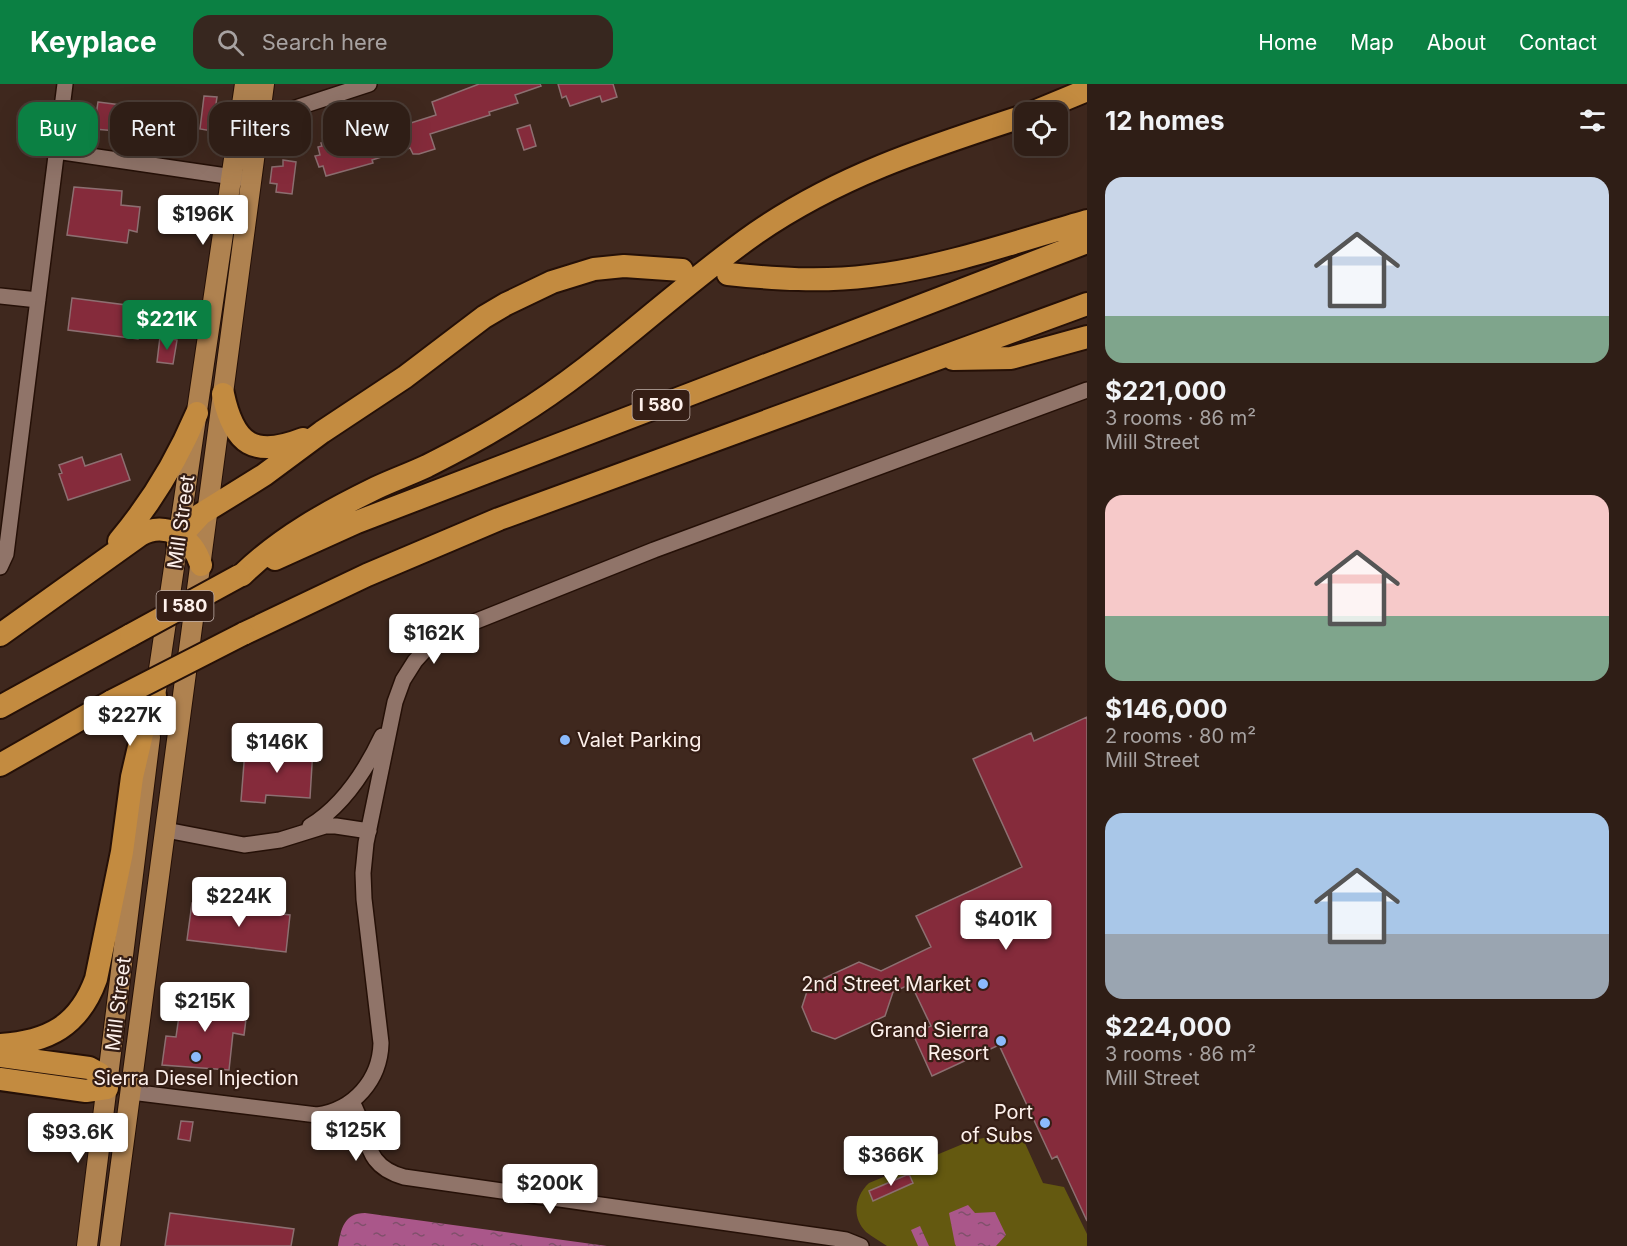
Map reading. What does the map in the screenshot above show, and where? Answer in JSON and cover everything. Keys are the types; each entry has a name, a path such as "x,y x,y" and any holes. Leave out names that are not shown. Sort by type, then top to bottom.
{"highway":[{"path":"1062,102 1087,90"},
{"path":"241,576 264,554 310,522 480,438 557,391 734,249 808,201 838,184 896,159 1014,119"},
{"path":"728,274 820,280 890,273 928,266 1087,221"},
{"name":"I 580","path":"0,707 241,576 357,522 1087,242"},
{"path":"180,539 208,508 264,475 322,432 405,377 484,317 528,292 566,277 594,270 624,266 681,270"},
{"name":"I 580","path":"0,765 112,701 243,634 376,571 488,524 1087,304"},
{"path":"939,359 1011,358 1087,337"},
{"path":"223,394 234,430 257,446 280,446 322,432"},
{"path":"81,578 113,548 150,502 176,460 197,413"},
{"path":"0,635 144,533 162,530 180,539 194,549 201,565"},
{"path":"0,1045 27,1042 52,1034 72,1020 92,990 117,878 137,754 155,696"},
{"path":"0,774 51,736"},
{"path":"0,1056 89,1068 100,1074 107,1088 86,1091 0,1079"}],"main road":[{"name":"Mill Street","path":"110,1246 223,394 242,178 245,84"},
{"name":"Mill Street","path":"262,102 264,84"},
{"name":"Mill Street","path":"87,1246 155,696 197,413 242,178 248,156"},
{"path":"107,1088 131,1092"}],"street":[{"path":"63,102 65,84"},
{"path":"311,103 369,84"},
{"path":"0,567 6,554 56,156"},
{"path":"85,156 242,178"},
{"path":"0,296 38,300"},
{"path":"292,837 326,815 347,792 372,756 403,680 415,661 436,641 459,628 654,550 1087,390"},
{"path":"131,1092 308,1115 326,1114 352,1102 370,1083 375,1074 380,1053 363,886 364,858 394,702"},
{"path":"166,830 244,845 269,843 325,826 369,831"},
{"path":"352,1102 363,1125 369,1149 375,1161 385,1170 404,1177 846,1240 861,1246"}],"shaded area":[{"path":"1019,1130 1043,1183 1064,1187 1087,1234 1087,1246 887,1246 868,1234 861,1226 857,1213 858,1200 869,1183 970,1141"}],"water":[{"path":"968,1205 975,1213 995,1212 1006,1235 996,1246 956,1246 949,1213"},
{"path":"365,1213 607,1246 338,1246 342,1228 348,1219"},
{"path":"920,1226 929,1246 918,1246 911,1230"}],"building":[{"path":"479,84 540,84 541,86 515,95 518,103 489,112 490,115 430,134 435,149 413,154 410,148 410,123 436,115 432,102"},
{"path":"558,84 613,84 617,97 602,102 600,96 570,106 566,96 562,98"},
{"path":"204,96 217,97 216,102 209,102 209,130 200,129"},
{"path":"98,102 110,104 110,130 98,129"},
{"path":"530,125 536,146 524,150 517,129"},
{"path":"323,142 323,156 385,156 372,160 373,163 326,176 323,166 319,167 315,156 320,155 318,147 322,146"},
{"path":"283,160 296,162 292,194 276,192 277,184 270,183 272,167 283,166"},
{"path":"74,187 122,191 121,205 140,207 137,232 129,230 127,243 67,235"},
{"path":"72,298 142,307 138,339 68,330"},
{"path":"160,337 177,340 173,364 157,362"},
{"path":"121,454 130,480 68,500 59,474 62,473 59,465 82,457 85,466"},
{"name":"Grand Sierra Resort","path":"1087,717 1087,1221 1057,1156 1052,1159 999,1045 932,1076 913,1034 931,1026 911,984 893,992 885,1016 835,1039 812,1031 802,1007 809,985 859,962 881,971 931,947 916,916 1022,867 973,759 1031,733 1034,741"},
{"path":"274,745 313,748 310,798 266,795 265,803 241,801 245,750 274,752"},
{"path":"192,903 290,915 286,952 187,940"},
{"path":"182,995 248,1003 244,1035 233,1033 229,1070 162,1065 166,1036 176,1037"},
{"path":"181,1121 193,1122 190,1141 178,1139"},
{"path":"909,1174 913,1183 873,1201 869,1191"},
{"path":"170,1213 294,1229 291,1246 165,1246"}],"place":[{"name":"Valet Parking","path":"565,740"},
{"name":"2nd Street Market","path":"983,984"},
{"name":"Grand Sierra Resort","path":"1001,1041"},
{"name":"Sierra Diesel Injection","path":"196,1057"},
{"name":"Port of Subs","path":"1045,1123"}]}
